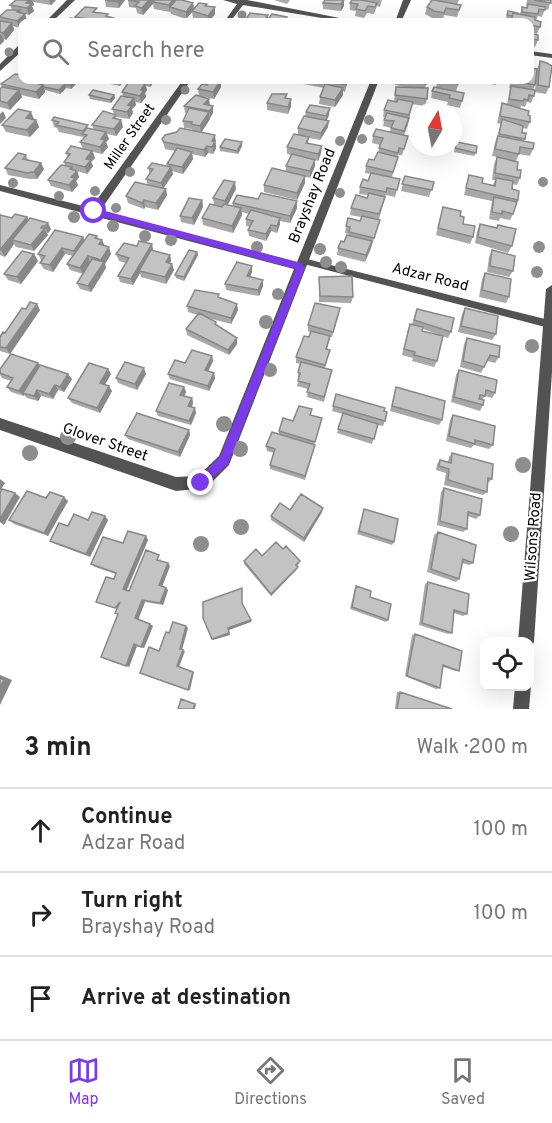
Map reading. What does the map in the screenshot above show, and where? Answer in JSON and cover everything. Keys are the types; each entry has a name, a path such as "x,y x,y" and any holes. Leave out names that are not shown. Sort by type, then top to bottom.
{"street":[{"path":"52,18 71,0"},
{"path":"227,0 334,18"},
{"path":"400,18 407,0"},
{"path":"230,18 242,1"},
{"path":"0,69 18,51"},
{"path":"534,54 552,57"},
{"name":"Miller Street","path":"94,211 184,84"},
{"name":"Brayshay Road","path":"201,483 224,460 373,84"},
{"name":"Adzar Road","path":"0,188 302,264"},
{"name":"Wilsons Road","path":"526,637 552,289"},
{"name":"Glover Street","path":"0,424 176,484 201,483"},
{"path":"521,709 523,691"}],"lane":[{"name":"Adzar Road","path":"302,264 550,328"}],"building":[{"path":"16,0 29,0 26,3 32,4 27,8 10,5"},
{"path":"128,0 149,0 142,8 135,6 139,2"},
{"path":"173,0 169,5 153,2"},
{"path":"176,0 193,3 186,12 170,7"},
{"path":"325,0 344,0 341,4 323,3"},
{"path":"352,0 377,3 375,7 368,6 365,11 356,9 358,4 350,3"},
{"path":"432,0 461,5 459,10 446,8 444,13 427,7"},
{"path":"534,0 551,0 551,3"},
{"path":"199,3 215,7 208,16 192,11"},
{"path":"528,4 545,7 545,10 539,9 538,14 522,12 522,7 527,8"},
{"path":"85,7 97,8 93,12 108,14 106,16 114,18 82,18 75,17"},
{"path":"7,10 20,10 17,12 25,14 17,21 0,16"},
{"path":"508,11 518,13 518,14 507,15"},
{"path":"250,13 268,15 266,18 247,18"},
{"path":"513,13 535,17 535,20 541,22 540,27 534,26 534,18 512,18"},
{"path":"272,14 287,17 286,18 269,18"},
{"path":"0,21 12,23 3,33 0,32"},
{"path":"540,61 552,66 549,87 538,85"},
{"path":"534,69 537,69 535,85 529,84 534,84"},
{"path":"15,74 18,74 18,84 43,85 36,92 1,84"},
{"path":"39,84 65,84 59,90"},
{"path":"127,84 145,84 140,96 122,92"},
{"path":"202,84 218,84 213,92 198,89"},
{"path":"325,84 343,88 335,100 320,97"},
{"path":"511,86 535,90 534,96 529,95 528,100 523,101 509,99"},
{"path":"2,87 19,90 7,103 0,101"},
{"path":"396,87 428,88 427,99 395,95"},
{"path":"434,87 464,93 462,101 449,98 450,95 432,91"},
{"path":"93,90 114,95 110,100 89,95"},
{"path":"272,94 287,94 285,98 291,99 288,107 267,103"},
{"path":"196,95 209,99 204,104 213,106 210,111 184,106"},
{"path":"121,96 134,98 128,105 132,106 127,112 112,109"},
{"path":"398,99 413,102 408,102 408,115 384,110 388,100 397,102"},
{"path":"502,103 529,111 530,122 500,116"},
{"path":"310,105 330,108 326,116 306,112"},
{"path":"189,108 209,112 200,126 183,121"},
{"path":"18,109 31,112 26,118 36,120 27,130 2,125"},
{"path":"103,111 116,115 113,118 121,120 114,129 92,125"},
{"path":"387,113 408,118 404,131 391,128 394,121 384,120"},
{"path":"304,116 329,121 321,133 298,128"},
{"path":"54,117 88,125 83,131 56,125 59,122 52,120"},
{"path":"502,119 523,126 522,133 526,133 525,139 499,134"},
{"path":"87,128 106,132 101,139 105,140 100,147 80,142 87,135 82,134"},
{"path":"180,128 215,135 212,141 215,141 212,147 207,146 204,150 164,142 162,139 165,135 177,132"},
{"path":"376,129 408,136 404,149 399,148 398,153 379,148 383,138 373,136"},
{"path":"294,134 309,137 306,143 322,146 318,154 287,147"},
{"path":"498,136 534,143 533,149 520,147 519,154 495,149"},
{"path":"225,139 242,142 237,151 220,147"},
{"path":"462,143 477,146 476,153 462,150"},
{"path":"71,146 92,151 86,159 91,160 85,167 64,162 70,154 66,153"},
{"path":"177,148 192,152 182,167 167,164"},
{"path":"378,152 398,157 393,172 366,166 369,159 374,160"},
{"path":"18,153 26,155 23,159 41,163 34,172 27,173 5,168"},
{"path":"292,154 315,160 310,171 286,166"},
{"path":"497,157 518,162 517,170 521,170 520,178 495,173"},
{"path":"152,163 171,167 161,183 146,179 153,169 148,168"},
{"path":"61,165 72,167 70,169 77,171 71,177 75,178 69,185 48,180"},
{"path":"272,168 305,176 297,193 264,185"},
{"path":"371,173 400,179 397,190 387,188 386,192 360,187 363,179 368,181"},
{"path":"469,175 483,178 482,183 495,186 496,178 513,181 512,189 519,191 518,200 466,188"},
{"path":"405,176 434,182 432,190 402,184"},
{"path":"224,180 235,182 225,201 213,198"},
{"path":"135,182 166,189 156,203 144,200 142,203 126,196"},
{"path":"261,193 297,201 290,216 233,203 237,195 258,199"},
{"path":"369,193 385,197 379,214 351,208 356,195 367,198"},
{"path":"494,197 517,202 513,214 502,211 502,214 492,212"},
{"path":"189,198 202,200 192,218 180,216"},
{"path":"210,204 241,208 232,226 202,218"},
{"path":"443,207 461,211 460,216 464,217 463,224 475,226 473,237 438,228"},
{"path":"251,210 280,218 277,226 271,225 266,234 248,230 253,221 246,219"},
{"path":"15,214 27,217 0,250 0,215 12,218"},
{"path":"362,216 380,220 374,238 349,232 350,227 346,226 348,218 360,221"},
{"path":"30,218 48,223 42,226 41,228 45,228 31,245 12,240"},
{"path":"480,224 516,229 512,246 478,237"},
{"path":"55,230 83,237 74,251 62,248 50,265 40,263 45,256 38,254"},
{"path":"89,234 102,240 99,244 109,247 101,260 88,256 80,268 67,264"},
{"path":"347,235 372,241 366,255 338,248"},
{"path":"139,241 152,244 131,279 118,276 129,258 116,254 124,243 137,246"},
{"path":"151,250 170,255 166,262 172,264 165,277 139,271"},
{"path":"189,250 197,252 184,277 175,275"},
{"path":"492,250 515,256 513,271 490,266"},
{"path":"22,251 34,254 17,277 4,274"},
{"path":"92,259 104,262 88,286 77,283"},
{"path":"237,262 252,266 247,276 263,280 258,290 225,284"},
{"path":"485,273 511,279 509,297 482,290"},
{"path":"352,276 353,297 320,296 319,277"},
{"path":"195,290 219,294 218,297 237,304 231,318 187,306"},
{"path":"30,302 37,304 6,348 0,347 0,337 3,332 5,333 22,308 26,309"},
{"path":"315,303 340,308 333,332 308,325"},
{"path":"465,308 498,316 496,334 461,326"},
{"path":"417,309 454,318 451,332 414,320"},
{"path":"199,313 216,322 215,324 237,338 228,350 186,329"},
{"path":"410,324 423,327 422,331 443,336 437,361 414,355 415,352 404,349"},
{"path":"311,331 330,336 326,349 330,350 325,365 296,357 304,336 309,337"},
{"path":"467,338 500,346 499,357 490,355 484,367 463,361"},
{"path":"192,350 212,356 205,370 214,373 208,386 168,374 175,360 185,363"},
{"path":"11,354 38,363 19,391 7,387 13,378 0,373 0,369"},
{"path":"125,362 144,368 135,384 116,378"},
{"path":"301,362 332,370 324,397 307,392 310,384 298,381"},
{"path":"89,363 108,369 100,383 109,386 97,408 68,398"},
{"path":"40,365 68,374 60,387 55,385 49,394 37,390 34,396 23,393"},
{"path":"459,370 497,380 495,393 486,390 485,396 480,395 479,399 484,400 483,405 454,397"},
{"path":"169,383 184,387 180,395 192,398 188,406 195,408 189,421 156,411"},
{"path":"396,387 445,401 442,420 392,406"},
{"path":"336,394 385,408 384,411 387,412 385,421 333,406"},
{"path":"299,406 312,409 310,415 322,418 315,442 279,431 283,418 293,421"},
{"path":"137,413 189,430 178,452 125,435"},
{"path":"343,413 378,424 374,439 338,429"},
{"path":"453,415 495,426 493,445 475,440 475,444 449,436"},
{"path":"272,432 315,445 305,476 270,465 275,449 266,446"},
{"path":"452,453 493,464 492,479 488,478 487,492 448,480 449,469 439,466 440,460 451,463"},
{"path":"444,488 482,499 480,515 468,512 467,529 440,521"},
{"path":"2,489 15,493 0,519 0,493"},
{"path":"27,491 46,498 50,492 64,497 44,533 9,520"},
{"path":"301,494 323,508 304,538 271,516 280,503 290,510"},
{"path":"364,509 398,519 394,542 359,531"},
{"path":"92,512 105,516 86,554 50,541 59,523 68,526 74,514 88,520"},
{"path":"128,531 146,536 123,589 129,591 146,550 159,555 157,560 168,563 159,585 166,588 160,603 142,600 135,618 150,624 141,647 134,644 126,666 101,657 118,614 115,613 120,602 115,608 96,602 106,577 114,579 116,573 91,564 103,537 123,543"},
{"path":"438,532 476,545 473,563 463,559 459,579 431,569"},
{"path":"276,542 283,549 286,546 300,561 296,565 298,567 271,594 244,561 256,549 262,556"},
{"path":"428,582 469,594 467,614 454,610 452,633 422,623"},
{"path":"356,586 371,591 370,597 391,604 388,620 352,607"},
{"path":"242,588 242,603 251,620 228,628 229,633 212,639 203,618 203,602"},
{"path":"173,622 186,626 180,649 183,650 177,666 193,672 188,690 140,673 149,647 159,651 166,632 169,633"},
{"path":"415,634 462,651 459,671 443,665 440,688 407,676"},
{"path":"400,692 452,709 397,709"},
{"path":"181,699 195,704 193,709 178,709"}],"route":[{"path":"94,211 301,267 224,460 201,483"}]}
